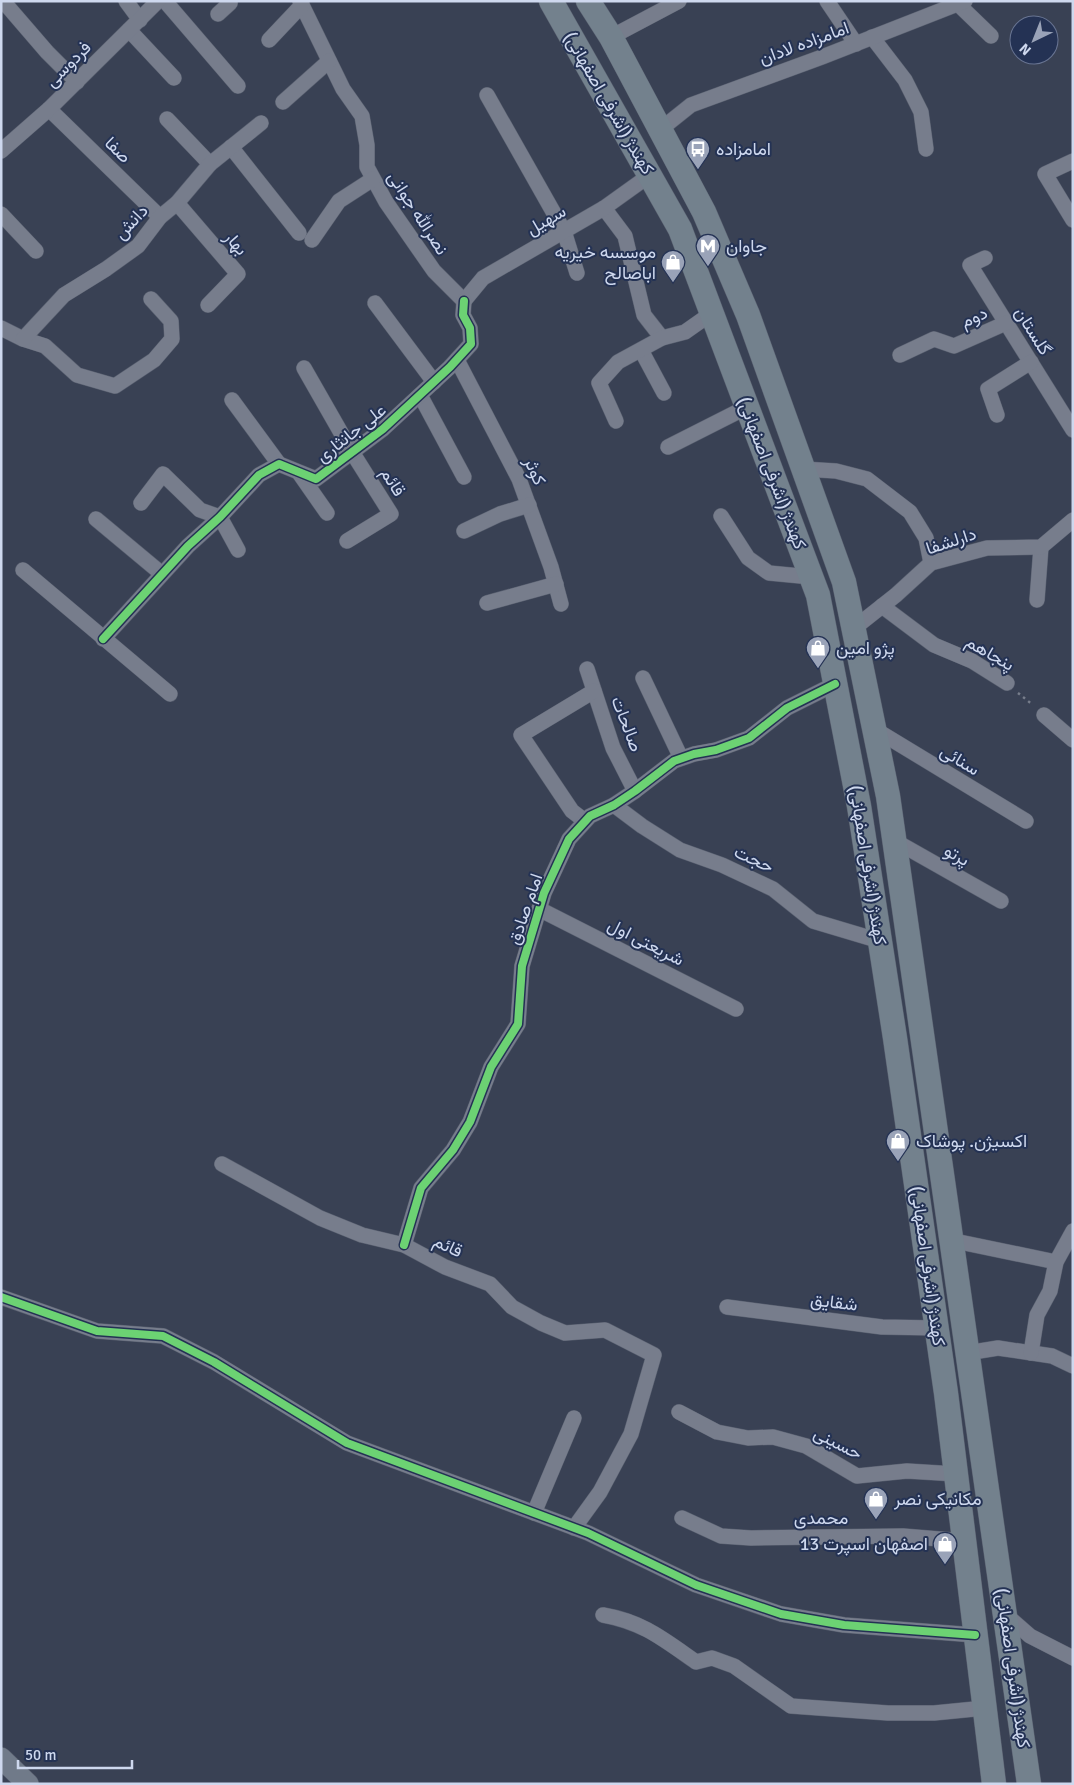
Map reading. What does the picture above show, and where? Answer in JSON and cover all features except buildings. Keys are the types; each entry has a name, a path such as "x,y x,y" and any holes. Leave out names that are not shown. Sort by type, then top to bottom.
{"main road":[{"name":"کهندژ (اشرفی اصفهانی)","path":"551,1 680,229 818,595 859,806 914,1166 956,1474 994,1784"},
{"name":"کهندژ (اشرفی اصفهانی)","path":"588,1 611,37 704,212 748,315 844,582 876,730 895,841 966,1353 1029,1784"},
{"path":"623,127 637,136 658,168 689,223 694,226 703,223 704,212"},
{"path":"701,288 708,282 713,283 726,295 766,391 778,398"},
{"path":"914,1166 940,1165"},
{"path":"1,1758 28,1784"}],"street":[{"path":"4,1 47,52 77,82"},
{"path":"126,1 140,20"},
{"name":"فردوسی","path":"1,151 49,110 158,1"},
{"path":"165,1 238,86"},
{"path":"218,14 230,3 228,1"},
{"path":"611,37 679,1"},
{"path":"827,1 856,44"},
{"path":"269,40 301,3"},
{"name":"نصرالله جوانی","path":"301,3 343,89 362,116 367,144 367,167 373,179 386,202 434,271 464,301"},
{"path":"961,3 991,36"},
{"name":"امامزاده لادان","path":"661,129 691,105 961,3"},
{"path":"128,30 174,78"},
{"path":"872,38 905,80 921,112 926,149"},
{"path":"283,102 329,61"},
{"path":"487,95 564,231 577,273"},
{"name":"صفا","path":"49,110 160,217"},
{"path":"167,119 210,164"},
{"name":"دانش","path":"23,339 64,295 106,269 138,246 160,217 177,203 210,164 261,123"},
{"path":"231,147 306,236 339,201 373,179"},
{"path":"1073,161 1045,174 1073,220"},
{"name":"سهیل","path":"464,301 483,278 604,208 650,175"},
{"name":"بهار","path":"177,203 238,274 208,305"},
{"path":"604,208 625,236 644,315 662,338"},
{"path":"1,214 36,251"},
{"name":"گلستان","path":"985,258 970,265 1073,430"},
{"path":"3,331 45,346 77,375 114,386 154,360 172,339 171,321 151,299"},
{"name":"علی جانثاری","path":"279,464 316,479 383,429 457,360 471,344 470,328 463,315 464,301"},
{"path":"375,303 434,382"},
{"path":"616,422 599,383 618,362 662,338 685,332 712,313"},
{"name":"دوم","path":"900,355 934,340 954,346 1006,323"},
{"path":"641,350 664,393"},
{"name":"کوثر","path":"457,360 519,479 556,584 561,604"},
{"path":"997,415 988,390 1031,362"},
{"path":"304,368 352,452"},
{"path":"420,395 464,477"},
{"path":"103,639 188,546 220,517 258,475 279,464 232,400"},
{"path":"668,447 747,407"},
{"name":"قائم","path":"346,541 391,514 352,452"},
{"path":"803,469 836,471 867,479 910,512 926,538 931,563"},
{"path":"299,473 327,513"},
{"path":"141,503 163,474 200,510 220,517 238,550"},
{"path":"464,531 500,514 529,505"},
{"path":"721,516 748,558 769,573 811,577"},
{"path":"96,520 162,574"},
{"path":"1037,600 1041,547 1073,520"},
{"name":"دارلشفا","path":"853,628 882,606 931,563 987,548 1041,547"},
{"path":"23,570 170,694"},
{"path":"487,603 556,584"},
{"name":"پنجاهم","path":"882,606 934,645 972,661 1007,683"},
{"name":"صالحات","path":"587,669 614,748 635,792"},
{"path":"643,678 681,758"},
{"name":"امام صادق","path":"404,1245 421,1188 453,1150 470,1122 491,1067 518,1024 522,966 544,893 569,839 590,816 635,792 674,761 694,754 716,750 749,738 787,708 835,684"},
{"path":"585,821 572,811 521,735 594,691"},
{"path":"1044,714 1073,740"},
{"name":"سنائی","path":"876,730 1026,821"},
{"name":"حجت","path":"614,804 642,826 680,850 722,865 773,889 813,922 880,941"},
{"name":"پرتو","path":"895,841 1001,901"},
{"name":"شریعتی اول","path":"539,908 736,1009"},
{"name":"قائم","path":"222,1164 320,1218 362,1235 404,1245 445,1267 490,1284 512,1307 541,1323 565,1333 605,1330 654,1355 631,1434 600,1492 574,1528"},
{"path":"1031,1353 1037,1315 1050,1291 1056,1262 1073,1230"},
{"path":"950,1240 1056,1262"},
{"path":"1,1297 97,1331 163,1336 214,1362 346,1443 574,1528 696,1585 781,1614 844,1625 976,1635"},
{"name":"شقایق","path":"727,1307 882,1327 937,1328"},
{"path":"966,1353 998,1348 1052,1356 1073,1366"},
{"name":"حسینی","path":"678,1412 717,1432 748,1438 773,1437 806,1446 857,1476 907,1471 956,1474"},
{"path":"534,1513 574,1418"},
{"name":"محمدی","path":"682,1518 720,1536 751,1538 903,1536 964,1541"},
{"path":"1005,1614 1030,1636 1073,1658"},
{"path":"603,1615 622,1618 651,1631 696,1662 712,1658 734,1666 790,1706 888,1713 934,1713 984,1708"}],"cycle path":[{"path":"103,639 188,546 220,517 259,475 279,464 316,479 383,429 450,367 471,344 470,328 463,315 464,301"},
{"path":"404,1245 421,1188 453,1150 470,1122 491,1067 518,1024 522,966 544,893 569,839 590,816 614,805 674,761 694,754 716,750 749,738 787,708 835,684"},
{"path":"1,1297 97,1331 163,1336 214,1362 347,1443 588,1533 696,1585 781,1614 844,1625 975,1635"}],"place":[{"name":"امامزاده","path":"698,170"},
{"name":"جاوان","path":"708,267"},
{"name":"موسسه خیریه اباصالح","path":"673,283"},
{"name":"پژو امین","path":"818,669"},
{"name":"اکسیژن. پوشاک","path":"898,1162"},
{"name":"مکانیکی نصر","path":"876,1520"},
{"name":"اصفهان اسپرت 13","path":"945,1565"}]}
